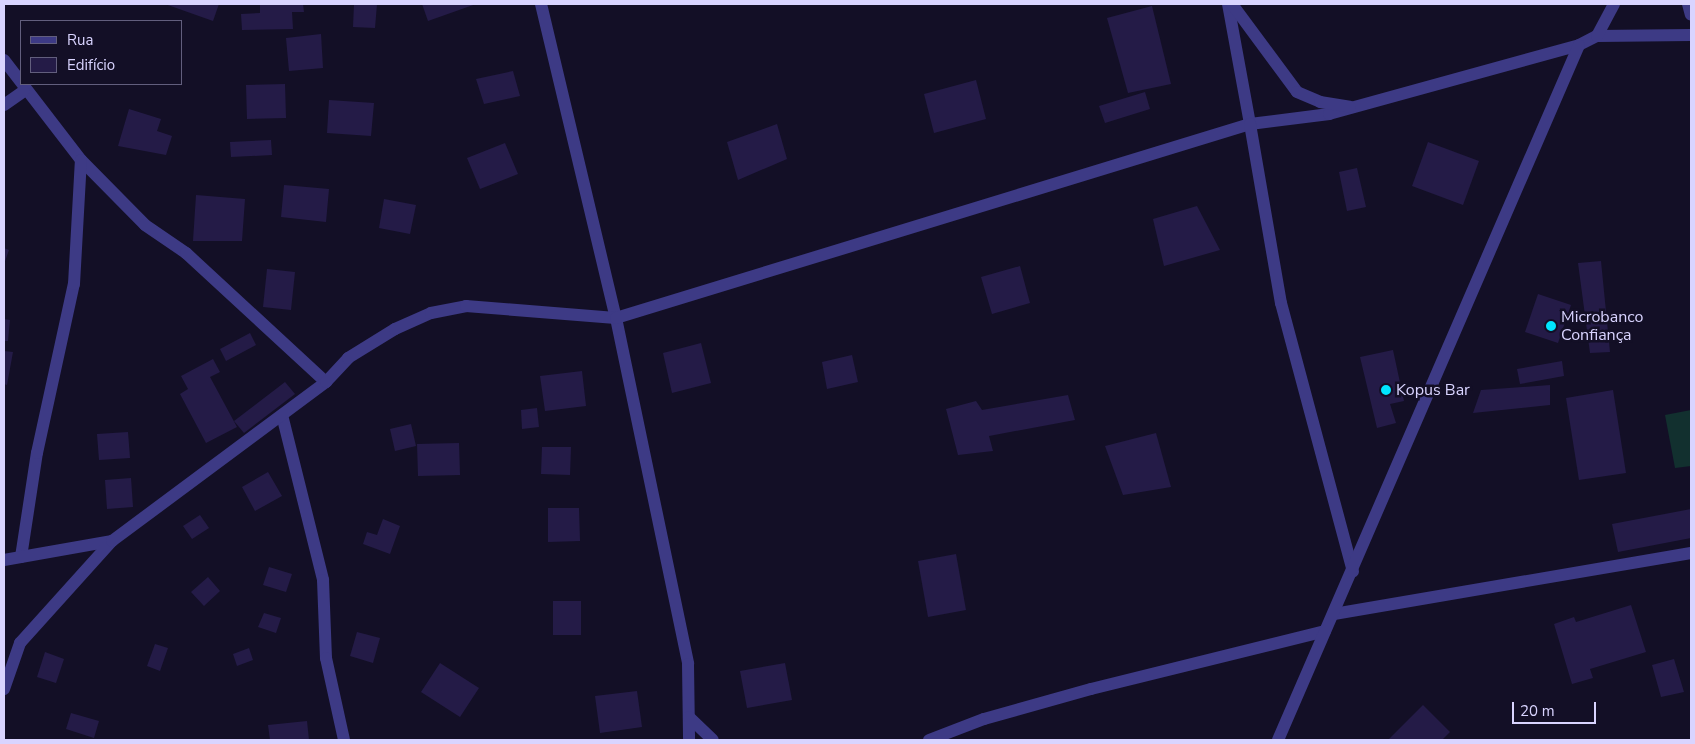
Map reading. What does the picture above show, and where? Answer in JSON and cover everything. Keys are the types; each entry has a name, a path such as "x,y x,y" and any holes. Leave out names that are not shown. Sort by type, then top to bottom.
{"street":[{"path":"541,4 616,318 688,664 689,740"},
{"path":"1228,4 1281,303 1353,571"},
{"path":"1232,4 1297,92 1320,102 1353,108"},
{"path":"1597,36 1614,4"},
{"path":"1688,4 1691,15"},
{"path":"4,689 20,643 112,541 326,382 348,358 431,313 466,306 616,318 1250,124 1353,108 1579,45 1597,36 1691,36"},
{"path":"1278,740 1353,571 1579,45"},
{"path":"4,60 20,85"},
{"path":"20,85 81,160 145,224 186,253 326,382"},
{"path":"4,105 24,91"},
{"path":"21,557 36,453 74,284 81,160"},
{"path":"282,415 323,580 326,658 344,740"},
{"path":"4,560 112,541"},
{"path":"1334,614 1691,553"},
{"path":"929,740 984,719 1091,689 1325,631"},
{"path":"689,717 713,740"}],"green space":[{"path":"1691,410 1691,466 1675,468 1665,415"}],"building":[{"path":"165,4 219,4 213,21"},
{"path":"260,4 303,4 304,12 292,12 293,29 242,30 241,14 260,13"},
{"path":"354,4 377,4 375,28 353,27"},
{"path":"422,4 476,4 428,21"},
{"path":"1152,6 1171,84 1128,93 1107,18"},
{"path":"321,34 323,68 289,71 286,38"},
{"path":"513,71 520,96 484,104 476,79"},
{"path":"976,80 986,119 934,133 924,94"},
{"path":"285,84 286,118 247,119 246,85"},
{"path":"1145,92 1150,109 1105,123 1099,106"},
{"path":"329,100 374,103 371,136 327,133"},
{"path":"129,109 161,119 157,131 172,136 166,155 118,146"},
{"path":"777,124 787,159 738,180 727,142"},
{"path":"271,140 272,155 231,157 230,142"},
{"path":"1428,142 1479,161 1463,205 1412,186"},
{"path":"505,143 518,174 480,189 467,158"},
{"path":"1357,168 1366,207 1347,211 1339,172"},
{"path":"284,185 329,189 326,222 281,217"},
{"path":"196,195 245,199 242,241 193,241"},
{"path":"384,199 416,205 410,234 379,228"},
{"path":"1197,206 1220,250 1164,266 1153,219"},
{"path":"4,248 9,250 4,264"},
{"path":"1601,261 1610,352 1590,353 1578,263"},
{"path":"1020,266 1030,303 992,314 981,277"},
{"path":"267,269 295,272 291,310 263,307"},
{"path":"1538,294 1571,305 1558,343 1525,332"},
{"path":"4,319 10,320 8,341 4,341"},
{"path":"250,333 256,345 226,361 220,349"},
{"path":"701,343 711,383 672,393 663,353"},
{"path":"1393,350 1404,401 1390,404 1396,423 1377,428 1360,357"},
{"path":"4,351 13,352 7,385 4,384"},
{"path":"852,355 858,382 827,389 822,362"},
{"path":"213,359 220,372 210,377 237,427 206,443 180,394 188,389 181,376"},
{"path":"1562,361 1564,376 1520,384 1517,369"},
{"path":"582,371 586,406 545,411 540,376"},
{"path":"285,382 295,394 244,433 234,421"},
{"path":"1550,385 1550,405 1473,413 1481,390"},
{"path":"1613,390 1626,473 1579,480 1566,398"},
{"path":"1068,395 1075,420 989,436 993,451 958,455 946,409 976,401 982,410"},
{"path":"537,408 539,427 522,429 521,410"},
{"path":"411,424 416,446 395,451 390,429"},
{"path":"128,432 130,458 99,460 97,434"},
{"path":"1156,433 1171,487 1123,495 1105,446"},
{"path":"459,443 460,475 418,476 417,444"},
{"path":"542,447 571,447 570,475 541,474"},
{"path":"268,472 282,496 255,511 242,487"},
{"path":"131,478 133,507 107,509 105,480"},
{"path":"548,508 579,508 580,541 548,542"},
{"path":"1691,509 1691,538 1618,552 1612,524"},
{"path":"200,515 209,528 192,539 183,526"},
{"path":"383,519 400,526 390,554 363,544 367,532 377,535"},
{"path":"956,554 966,610 928,617 918,561"},
{"path":"269,567 292,574 286,592 263,585"},
{"path":"208,577 220,591 204,606 191,592"},
{"path":"553,601 581,601 581,635 553,635"},
{"path":"1631,605 1646,652 1590,669 1593,678 1572,684 1554,624 1574,617 1576,622"},
{"path":"264,613 281,618 276,633 258,627"},
{"path":"357,632 380,638 373,663 350,656"},
{"path":"155,644 168,648 160,671 147,666"},
{"path":"249,648 253,660 237,666 233,654"},
{"path":"45,652 64,659 56,683 37,677"},
{"path":"1674,659 1684,692 1661,697 1652,665"},
{"path":"440,663 479,688 460,717 421,692"},
{"path":"785,663 792,700 747,708 740,671"},
{"path":"637,691 642,727 600,733 595,696"},
{"path":"1423,705 1450,732 1442,740 1388,740"},
{"path":"71,713 99,721 94,738 66,729"},
{"path":"307,721 309,740 270,740 268,725"}],"place":[{"name":"Microbanco Confiança","path":"1551,326"},
{"name":"Kopus Bar","path":"1386,390"}]}
